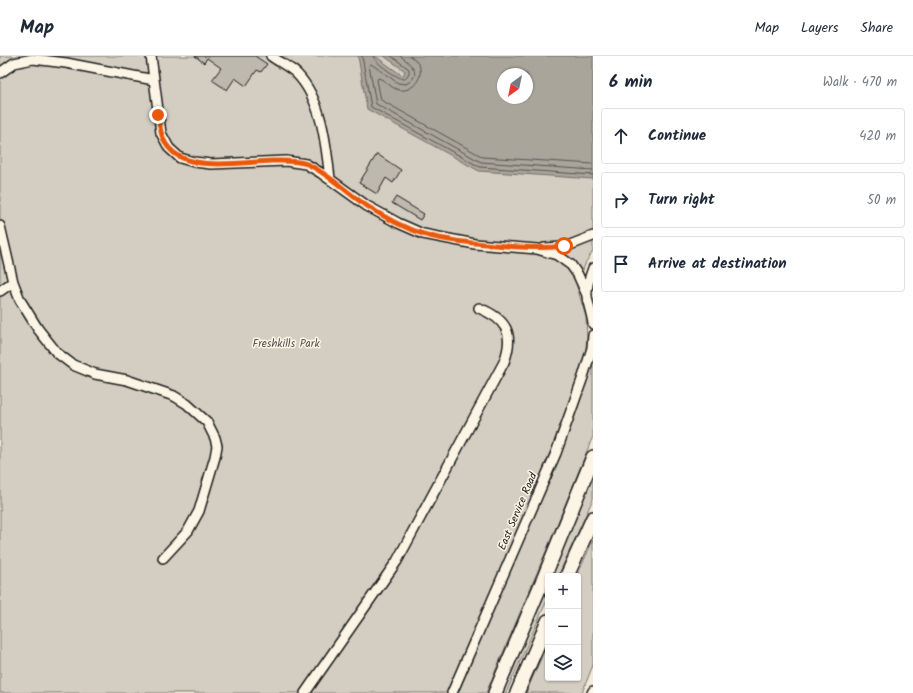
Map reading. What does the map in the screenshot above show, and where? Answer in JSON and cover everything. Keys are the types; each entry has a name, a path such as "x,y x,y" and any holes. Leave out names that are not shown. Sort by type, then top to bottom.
{"highway":[{"path":"495,693 546,575 593,457"},
{"path":"568,573 593,518"},
{"path":"517,693 545,628"}],"street":[{"path":"150,56 161,133 169,148 180,158 194,162 211,164 286,160 306,164 330,179 367,206 398,223 423,234 475,244 537,249 564,246 593,236"},
{"path":"271,56 296,73 308,89 318,114 326,147 330,179"},
{"path":"0,73 14,63 44,58 154,80"},
{"path":"0,63 0,73"},
{"path":"0,226 13,282 20,300 38,329 56,353 73,365 95,374 127,380 174,396 187,404 207,422 215,438 218,446 199,511 188,530 163,558"},
{"path":"537,249 557,255 571,265 578,275 587,295 593,324"},
{"path":"587,295 588,282 593,268"},
{"path":"0,291 13,282"},
{"path":"305,693 397,561 504,362 508,352 509,343 505,326 491,313 479,308"},
{"name":"East Service Road","path":"452,693 556,453 583,377 592,348 593,335"}],"green space":[{"name":"Freshkills Park","path":"0,56 593,56 593,251 586,262 577,287 586,317 587,338 585,355 545,466 447,693 0,693"},
{"path":"593,363 593,436 550,542 486,693 458,693 571,427"},
{"path":"593,473 593,499 559,573 551,573"},
{"path":"593,540 593,665 582,693 526,693 545,649 545,681 581,681 581,573 578,573"},
{"path":"545,588 545,605 506,693 500,693"}],"water":[{"path":"358,56 375,56 403,76 405,71 384,56 593,56 593,179 479,171 367,109"}],"building":[{"path":"195,56 255,56 267,64 261,72 257,70 246,86 235,78 227,90 212,80 221,68 207,58 204,63"},
{"path":"377,154 401,170 393,183 386,178 377,194 359,183"},
{"path":"396,197 424,214 420,220 392,203"}],"route":[{"path":"158,115 161,133 169,148 180,158 194,162 211,164 286,160 306,164 367,206 398,223 423,234 475,244 537,249 564,246"}]}
